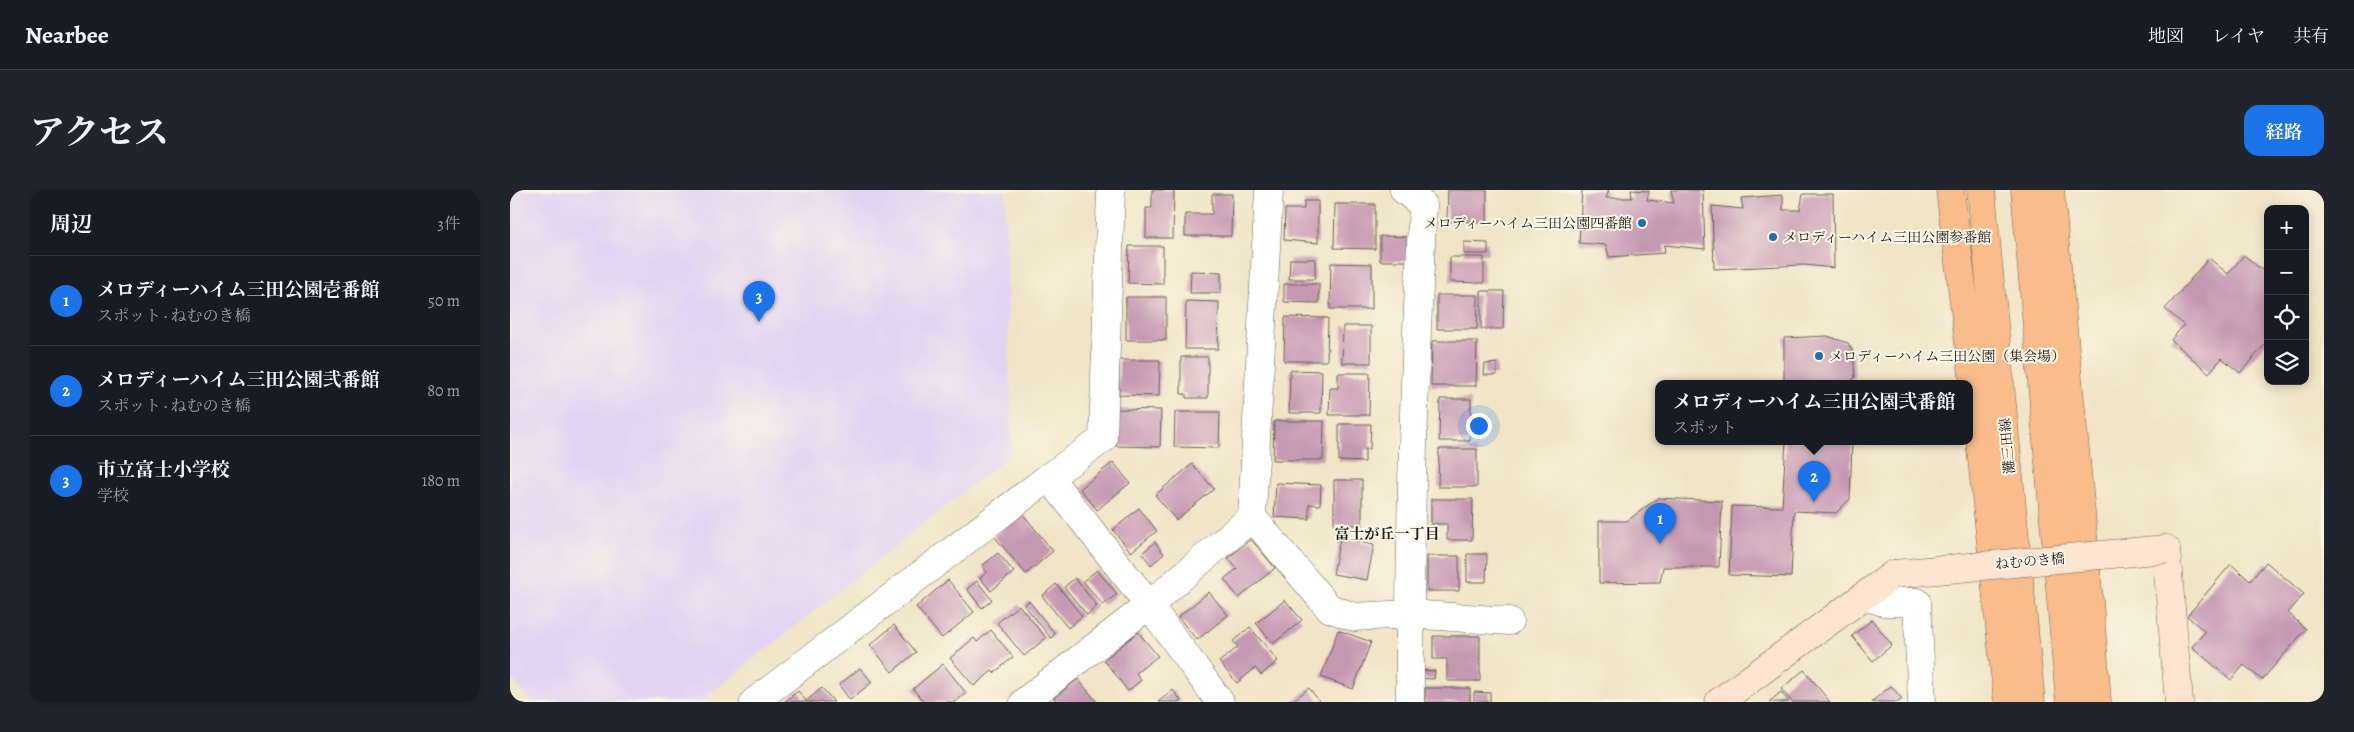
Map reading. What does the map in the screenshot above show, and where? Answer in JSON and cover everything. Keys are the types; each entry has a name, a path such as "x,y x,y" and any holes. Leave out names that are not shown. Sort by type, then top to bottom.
{"main road":[{"path":"1950,190 1973,375 2008,702"},
{"name":"灘三田線","path":"1981,190 2031,702"},
{"path":"2025,190 2070,702"},
{"path":"2050,190 2066,375 2088,578 2097,702"},
{"path":"2093,702 2094,658"}],"street":[{"path":"754,702 1049,477 1103,439 1111,190"},
{"path":"1269,190 1252,517 1329,608 1354,617 1409,614 1509,621"},
{"path":"1404,190 1423,205 1414,376 1409,614 1410,702"},
{"path":"1049,477 1149,605 1220,702"},
{"path":"1024,702 1149,605 1252,517"},
{"name":"ねむのき橋","path":"1865,596 1894,574 2166,549 2179,702"},
{"path":"1720,702 1865,596 1883,602 1917,602 1922,702"}],"shaded area":[{"path":"510,190 1005,190 1012,453 700,702 533,702 510,677"}],"building":[{"path":"1152,190 1174,190 1173,238 1146,238 1146,208 1152,208"},
{"path":"1448,190 1487,190 1487,222 1447,221"},
{"name":"メロディーハイム三田公園四番館","path":"1582,190 1609,190 1606,198 1632,198 1631,190 1649,191 1647,200 1674,203 1671,190 1703,190 1705,249 1664,245 1665,253 1609,257 1606,245 1579,243"},
{"path":"1212,194 1232,194 1231,236 1185,236 1185,214 1212,214"},
{"name":"メロディーハイム三田公園参番館","path":"1803,194 1833,194 1834,268 1804,265 1714,269 1712,206 1743,209 1741,198 1783,195 1783,210 1800,210"},
{"path":"1304,201 1318,201 1318,243 1284,240 1285,209 1304,209"},
{"path":"1335,204 1375,204 1375,249 1334,248"},
{"path":"1380,236 1410,237 1409,261 1380,261"},
{"path":"1464,242 1488,243 1488,254 1464,254"},
{"path":"1129,246 1163,246 1163,284 1128,283"},
{"path":"2244,255 2264,272 2264,346 2240,373 2222,358 2209,373 2171,340 2184,325 2165,309 2209,258 2228,274"},
{"path":"1450,257 1484,257 1484,283 1450,282"},
{"path":"1290,259 1315,259 1315,279 1289,279"},
{"path":"1331,263 1372,264 1372,309 1330,309"},
{"path":"1191,271 1221,272 1221,293 1190,293"},
{"path":"1284,284 1319,284 1319,303 1284,302"},
{"path":"1481,291 1504,291 1503,329 1481,329"},
{"path":"1437,295 1478,295 1477,329 1437,329"},
{"path":"1126,297 1166,297 1166,340 1126,340"},
{"path":"1186,301 1219,302 1218,349 1185,349"},
{"path":"1285,317 1328,318 1327,361 1284,361"},
{"path":"1343,326 1371,326 1371,363 1342,363"},
{"name":"メロディーハイム三田公園（集会場）","path":"1827,336 1848,343 1853,352 1855,377 1852,380 1784,380 1784,338"},
{"path":"1432,341 1477,341 1476,386 1431,386"},
{"path":"1181,357 1208,357 1208,398 1186,398 1186,394 1181,394"},
{"path":"1119,360 1160,360 1159,396 1119,395"},
{"path":"1497,363 1497,375 1484,375 1485,364"},
{"path":"1290,370 1322,371 1321,413 1289,413"},
{"path":"1338,373 1370,373 1369,415 1329,415 1330,388 1338,388"},
{"path":"1440,399 1471,399 1470,441 1439,441"},
{"path":"1116,409 1161,410 1160,447 1116,446"},
{"path":"1175,412 1220,412 1219,448 1174,447"},
{"path":"1274,421 1324,421 1323,460 1273,460"},
{"path":"1339,424 1371,424 1370,449 1365,449 1365,462 1339,461"},
{"path":"1786,445 1852,445 1850,499 1836,513 1794,511 1791,577 1729,575 1732,506 1782,507"},
{"path":"1439,449 1477,449 1477,487 1438,487"},
{"path":"1113,462 1130,483 1097,510 1080,489"},
{"path":"1192,464 1214,489 1176,520 1155,495"},
{"path":"1334,480 1362,480 1362,525 1334,525"},
{"path":"1276,483 1321,485 1320,505 1309,504 1309,519 1274,517"},
{"path":"1658,498 1722,501 1719,567 1663,567 1660,582 1599,583 1599,521 1627,521"},
{"path":"1431,499 1473,499 1472,540 1447,540 1447,524 1431,524"},
{"path":"1139,508 1157,531 1131,552 1113,530"},
{"path":"1022,513 1053,551 1026,574 994,536"},
{"path":"1340,538 1374,545 1367,580 1333,574"},
{"path":"1251,539 1275,568 1239,598 1224,579 1237,569 1228,558"},
{"path":"1155,542 1164,554 1151,565 1142,553"},
{"path":"998,553 1014,572 991,591 980,578 987,572 982,566"},
{"path":"1467,554 1487,554 1486,582 1467,582"},
{"path":"1427,556 1459,556 1459,591 1427,591"},
{"path":"2266,562 2304,594 2288,613 2306,629 2262,680 2244,665 2231,680 2192,647 2205,632 2187,616 2231,564 2250,581"},
{"path":"1097,570 1117,594 1103,605 1083,581"},
{"path":"1075,578 1097,606 1087,615 1064,587"},
{"path":"948,580 974,612 942,638 916,607"},
{"path":"977,581 992,600 982,608 967,589"},
{"path":"1056,584 1082,616 1068,628 1042,596"},
{"path":"1209,592 1228,615 1197,640 1178,617"},
{"path":"1285,600 1302,620 1273,644 1256,623"},
{"path":"1029,601 1055,634 1051,638 1024,605"},
{"path":"1019,605 1046,638 1024,656 997,623"},
{"path":"1872,620 1892,645 1873,661 1852,636"},
{"path":"894,625 916,652 892,672 870,645"},
{"path":"1250,627 1278,661 1261,675 1255,668 1237,683 1219,662 1238,647 1233,641"},
{"path":"991,630 1013,657 994,673 992,671 974,686 950,658 974,638 977,642"},
{"path":"1338,630 1371,642 1353,689 1321,677"},
{"path":"1138,632 1158,656 1136,673 1141,680 1128,691 1104,660"},
{"path":"1433,636 1480,636 1480,681 1447,681 1447,659 1433,659"},
{"path":"943,664 966,693 955,702 924,702 913,689"},
{"path":"860,668 872,682 850,700 839,685"},
{"path":"1418,670 1435,671 1434,679 1418,678"},
{"path":"1804,670 1830,702 1792,702 1781,689"},
{"path":"1078,679 1097,702 1057,702 1054,698"},
{"path":"1891,686 1902,699 1898,702 1871,702"},
{"path":"822,688 834,702 784,702 798,691 806,701"},
{"path":"1309,688 1320,702 1291,702"},
{"path":"1425,688 1470,688 1470,702 1425,702"},
{"path":"1173,690 1182,702 1158,702"},
{"path":"1474,692 1490,693 1490,702 1474,702"},
{"path":"1781,692 1789,702 1769,702"}],"place":[{"name":"メロディーハイム三田公園四番館","path":"1642,223"},
{"name":"メロディーハイム三田公園参番館","path":"1773,237"},
{"name":"市立富士小学校","path":"759,322"},
{"name":"メロディーハイム三田公園（集会場）","path":"1819,356"},
{"name":"メロディーハイム三田公園弐番館","path":"1814,502"},
{"name":"メロディーハイム三田公園壱番館","path":"1660,544"}],"district":[{"name":"富士が丘一丁目","path":"1387,534"}]}
